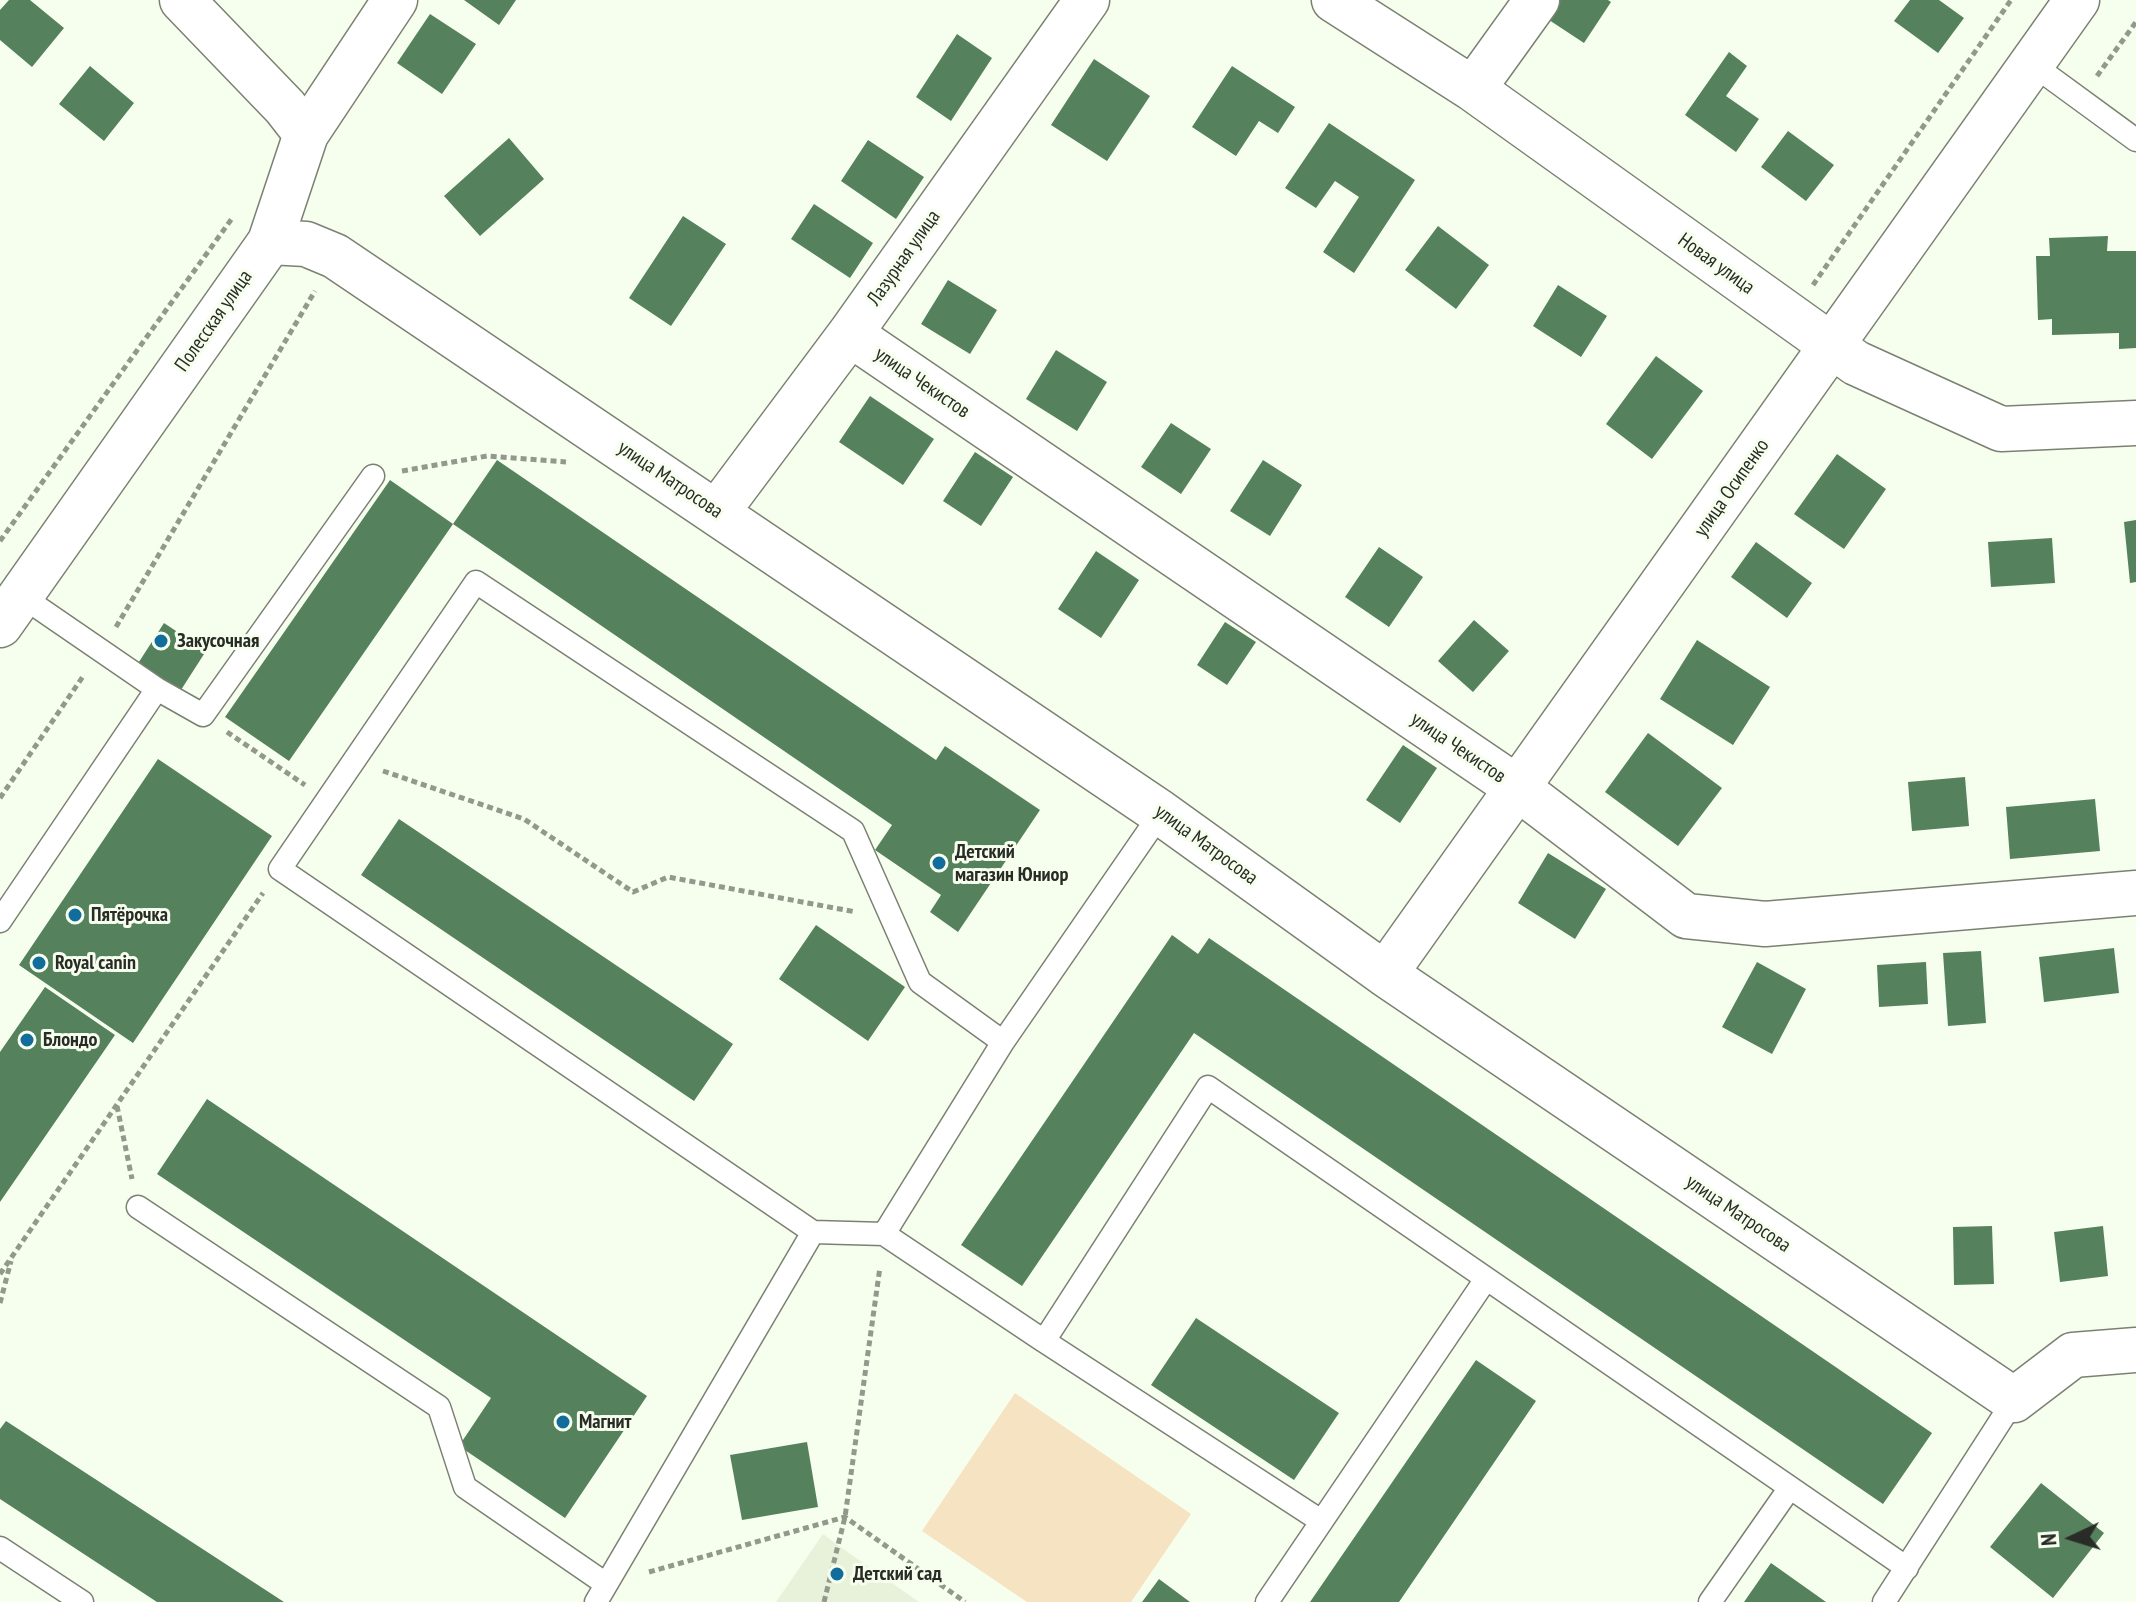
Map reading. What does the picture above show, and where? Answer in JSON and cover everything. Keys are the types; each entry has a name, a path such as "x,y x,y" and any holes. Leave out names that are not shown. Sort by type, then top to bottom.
{"street":[{"path":"182,0 285,107 306,134"},
{"name":"Полесская улица","path":"10,610 270,242 306,134 395,0"},
{"name":"Лазурная улица","path":"717,512 850,334 1087,0"},
{"name":"Новая улица","path":"1334,0 1473,89 1856,363 2001,429 2136,423"},
{"path":"1473,89 1537,0"},
{"name":"улица Осипенко","path":"1385,974 2077,0"},
{"name":"улица Матросова","path":"270,242 306,244 335,256 1161,813 1385,974 2014,1400"},
{"name":"улица Чекистов","path":"850,334 1519,789 1686,916 1765,924 2136,893"},
{"path":"2014,1400 2073,1355 2136,1350"}],"lane":[{"path":"2032,64 2136,140"},
{"path":"10,610 101,651 157,689 203,715 373,476"},
{"path":"1003,1042 920,982 853,831 476,582 280,869 813,1232 884,1234 1321,1521"},
{"path":"0,921 157,689"},
{"path":"884,1234 1003,1042 1161,813"},
{"path":"1044,1341 1208,1087 1907,1568"},
{"path":"138,1207 439,1407 465,1487 601,1593 813,1232"},
{"path":"1267,1602 1486,1279"},
{"path":"1884,1602 2014,1400"},
{"path":"1710,1602 1789,1489"},
{"path":"0,1548 82,1602"}],"path":[{"path":"1790,318 2011,0"},
{"path":"0,541 234,214"},
{"path":"0,798 101,651 335,256"},
{"path":"373,476 487,456 580,463"},
{"path":"203,715 326,800"},
{"path":"353,761 524,819 633,892 668,877 892,919"},
{"path":"0,1274 280,869"},
{"path":"117,1105 138,1207"},
{"path":"824,1602 845,1517 884,1234"},
{"path":"0,1303 12,1256"},
{"path":"601,1593 845,1517"},
{"path":"845,1517 965,1602"}],"shaded area":[{"path":"1015,1393 1191,1514 1131,1602 1027,1602 922,1531"},
{"name":"Детский сад","path":"823,1534 839,1546 919,1602 776,1602"}],"building":[{"path":"9,0 30,0 64,28 32,67 0,40 0,10"},
{"path":"464,0 516,0 499,25"},
{"path":"1558,0 1611,2 1584,43 1546,18"},
{"path":"1910,0 1939,0 1964,18 1938,53 1894,21"},
{"path":"430,14 476,44 442,94 397,63"},
{"path":"957,34 992,58 951,121 916,97"},
{"path":"1729,52 1747,66 1726,96 1759,119 1736,152 1685,115"},
{"path":"1094,59 1150,96 1107,161 1051,125"},
{"path":"90,66 134,103 104,141 59,104"},
{"path":"1232,66 1295,107 1278,133 1259,121 1236,156 1192,127"},
{"path":"1329,123 1415,180 1354,273 1323,252 1359,197 1335,181 1316,208 1285,188"},
{"path":"1788,131 1834,165 1806,201 1761,167"},
{"path":"509,138 544,179 480,236 444,196"},
{"path":"868,140 924,177 896,219 841,181"},
{"path":"814,204 873,243 850,278 791,239"},
{"path":"683,216 726,244 671,326 629,298"},
{"path":"1438,226 1489,265 1456,309 1405,270"},
{"path":"2108,236 2107,251 2136,251 2136,348 2119,349 2119,333 2052,335 2052,319 2038,320 2036,256 2050,256 2049,238"},
{"path":"948,280 997,310 970,354 921,324"},
{"path":"1558,285 1607,316 1581,357 1533,326"},
{"path":"1056,350 1107,382 1077,431 1026,399"},
{"path":"1656,356 1703,391 1652,459 1606,424"},
{"path":"870,396 934,439 903,485 839,442"},
{"path":"1171,423 1211,449 1181,494 1141,467"},
{"path":"975,452 1013,477 981,526 943,501"},
{"path":"1837,454 1886,489 1844,549 1794,514"},
{"path":"497,460 936,760 945,746 1040,810 958,932 930,912 941,895 875,850 892,825 453,524"},
{"path":"1263,460 1302,485 1270,536 1230,511"},
{"path":"390,480 453,524 289,761 225,717"},
{"path":"2136,520 2136,582 2130,583 2124,522"},
{"path":"2052,538 2055,583 1991,587 1988,542"},
{"path":"1756,542 1812,583 1787,618 1731,577"},
{"path":"1379,547 1423,577 1389,627 1345,597"},
{"path":"1096,551 1139,580 1101,638 1058,609"},
{"path":"1474,620 1509,651 1473,692 1438,661"},
{"path":"1225,622 1256,642 1227,685 1197,665"},
{"path":"164,623 206,651 179,693 137,665"},
{"path":"1697,640 1770,687 1733,745 1660,699"},
{"path":"1648,733 1722,788 1678,846 1605,792"},
{"path":"1403,745 1437,768 1400,823 1366,800"},
{"path":"158,759 272,836 133,1043 19,965"},
{"path":"1965,777 1969,826 1912,831 1908,782"},
{"path":"2095,799 2100,851 2010,859 2006,807"},
{"path":"399,819 733,1044 694,1101 361,875"},
{"path":"1548,853 1606,889 1575,939 1518,903"},
{"path":"816,925 905,987 868,1041 779,979"},
{"path":"1172,935 1198,954 1209,938 1932,1433 1883,1504 1194,1033 1022,1286 961,1245"},
{"path":"2114,948 2119,993 2044,1002 2039,957"},
{"path":"1981,951 1986,1023 1948,1026 1943,953"},
{"path":"1757,962 1806,989 1772,1054 1722,1027"},
{"path":"1926,962 1928,1004 1879,1007 1877,965"},
{"path":"45,987 115,1035 0,1202 0,1052"},
{"path":"207,1099 647,1396 565,1518 459,1446 491,1398 157,1174"},
{"path":"1992,1226 1994,1284 1954,1285 1953,1227"},
{"path":"2103,1226 2108,1276 2060,1282 2054,1232"},
{"path":"1196,1318 1339,1413 1294,1480 1151,1385"},
{"path":"1476,1360 1536,1401 1399,1602 1310,1602"},
{"path":"6,1421 284,1602 157,1602 0,1499 0,1429"},
{"path":"807,1442 818,1507 742,1520 730,1455"},
{"path":"2041,1483 2104,1533 2053,1598 1990,1547"},
{"path":"1771,1563 1826,1602 1744,1602"},
{"path":"1159,1579 1190,1602 1142,1602"}],"place":[{"name":"Закусочная","path":"161,641"},
{"name":"Детский магазин Юниор","path":"939,863"},
{"name":"Пятёрочка","path":"75,915"},
{"name":"Royal canin","path":"39,963"},
{"name":"Блондо","path":"27,1040"},
{"name":"Магнит","path":"563,1422"},
{"name":"Детский сад","path":"837,1574"}]}
